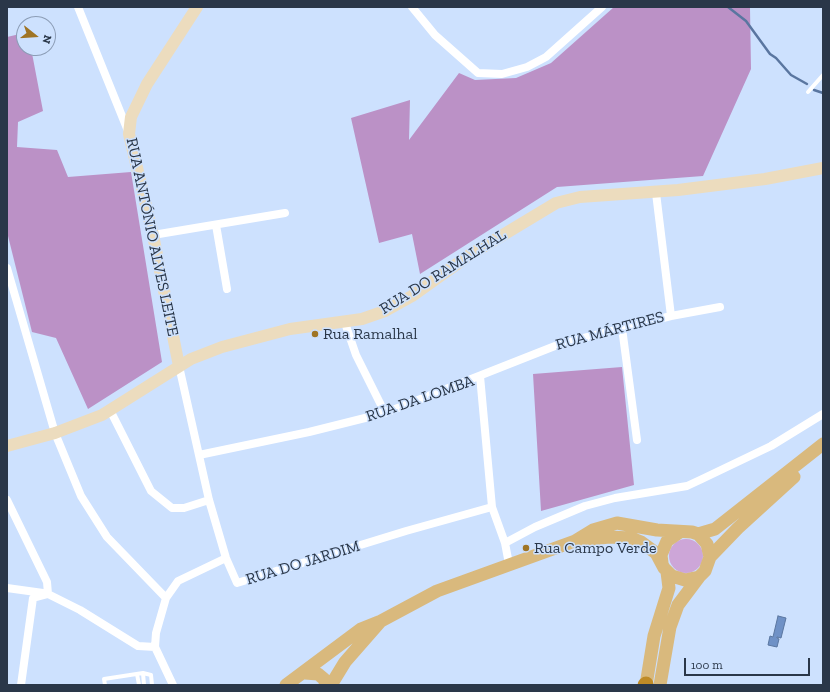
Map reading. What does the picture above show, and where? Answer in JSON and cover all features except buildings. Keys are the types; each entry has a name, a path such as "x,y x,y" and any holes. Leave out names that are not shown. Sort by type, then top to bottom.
{"main road":[{"path":"698,534 715,530 823,444"},
{"path":"649,685 678,605 705,571 710,557 738,528 823,451"},
{"path":"286,685 361,629 381,621 437,591 575,541 593,530 617,523 680,532 692,532 698,534 707,544 710,557"},
{"path":"649,685 654,636 669,588 663,547 667,540 680,532"},
{"path":"575,541 609,537 630,538 641,542 656,553 672,576 685,580 699,577"},
{"path":"331,685 345,662 381,621"},
{"path":"305,672 318,674 324,679 326,685"}],"street":[{"path":"78,7 129,134"},
{"name":"RUA ANTÓNIO ALVES LEITE","path":"179,366 153,235 129,134 131,118 147,84 197,7"},
{"path":"412,7 435,35 478,73 502,74 528,67 546,57 602,7"},
{"name":"RUA DO RAMALHAL","path":"8,446 55,433 91,420 110,410 191,359 222,347 290,329 345,322 375,315 399,304 468,256 556,203 580,197 656,193 766,179 823,168"},
{"name":"RUA MÁRTIRES","path":"480,376 560,344 671,316 656,193"},
{"path":"153,235 285,213"},
{"path":"216,225 226,289"},
{"path":"7,268 9,286 55,433 81,496 107,537 166,598"},
{"path":"671,316 720,307"},
{"path":"345,322 356,355 385,413"},
{"path":"622,328 637,440"},
{"name":"RUA DO JARDIM","path":"179,366 209,500 226,558 237,583 406,531 492,507"},
{"name":"RUA DA LOMBA","path":"199,455 309,432 385,413 480,376 492,507 505,543 509,564"},
{"path":"110,410 151,491 172,508 184,508 209,500"},
{"path":"505,543 542,524 585,506 615,498 687,486 697,482 771,446 823,414"},
{"path":"7,500 47,582 48,594"},
{"path":"173,685 155,647 156,633 166,598 178,581 226,558"},
{"path":"7,588 48,594 80,610 138,646 155,647"},
{"path":"21,685 33,598 48,594"}],"lane":[{"path":"808,92 823,75"},
{"path":"143,673 144,685"},
{"path":"105,685 104,679 143,673 151,675 152,685"},
{"path":"137,674 139,685"}],"shaded area":[{"path":"614,7 750,8 751,69 703,176 557,187 420,274 412,234 379,243 351,118 410,100 409,140 459,73 475,80 516,78 551,63"},
{"path":"16,35 16,56 33,56 43,111 18,122 17,147 57,150 68,177 131,172 162,362 88,409 56,338 32,332 7,232 7,37"},
{"path":"622,367 634,485 541,511 533,374"},
{"path":"686,539 698,544 703,556 698,568 686,573 674,568 669,556 674,544"}],"water":[{"path":"778,616 786,618 781,638 777,637 779,639 777,647 768,645 770,636 773,637"}],"waterway":[{"path":"728,7 746,21 770,54 776,58 791,75 807,84"},
{"path":"814,90 823,93"}],"place":[{"name":"Rua Ramalhal","path":"315,334"},
{"name":"Rua Campo Verde","path":"526,548"}]}
